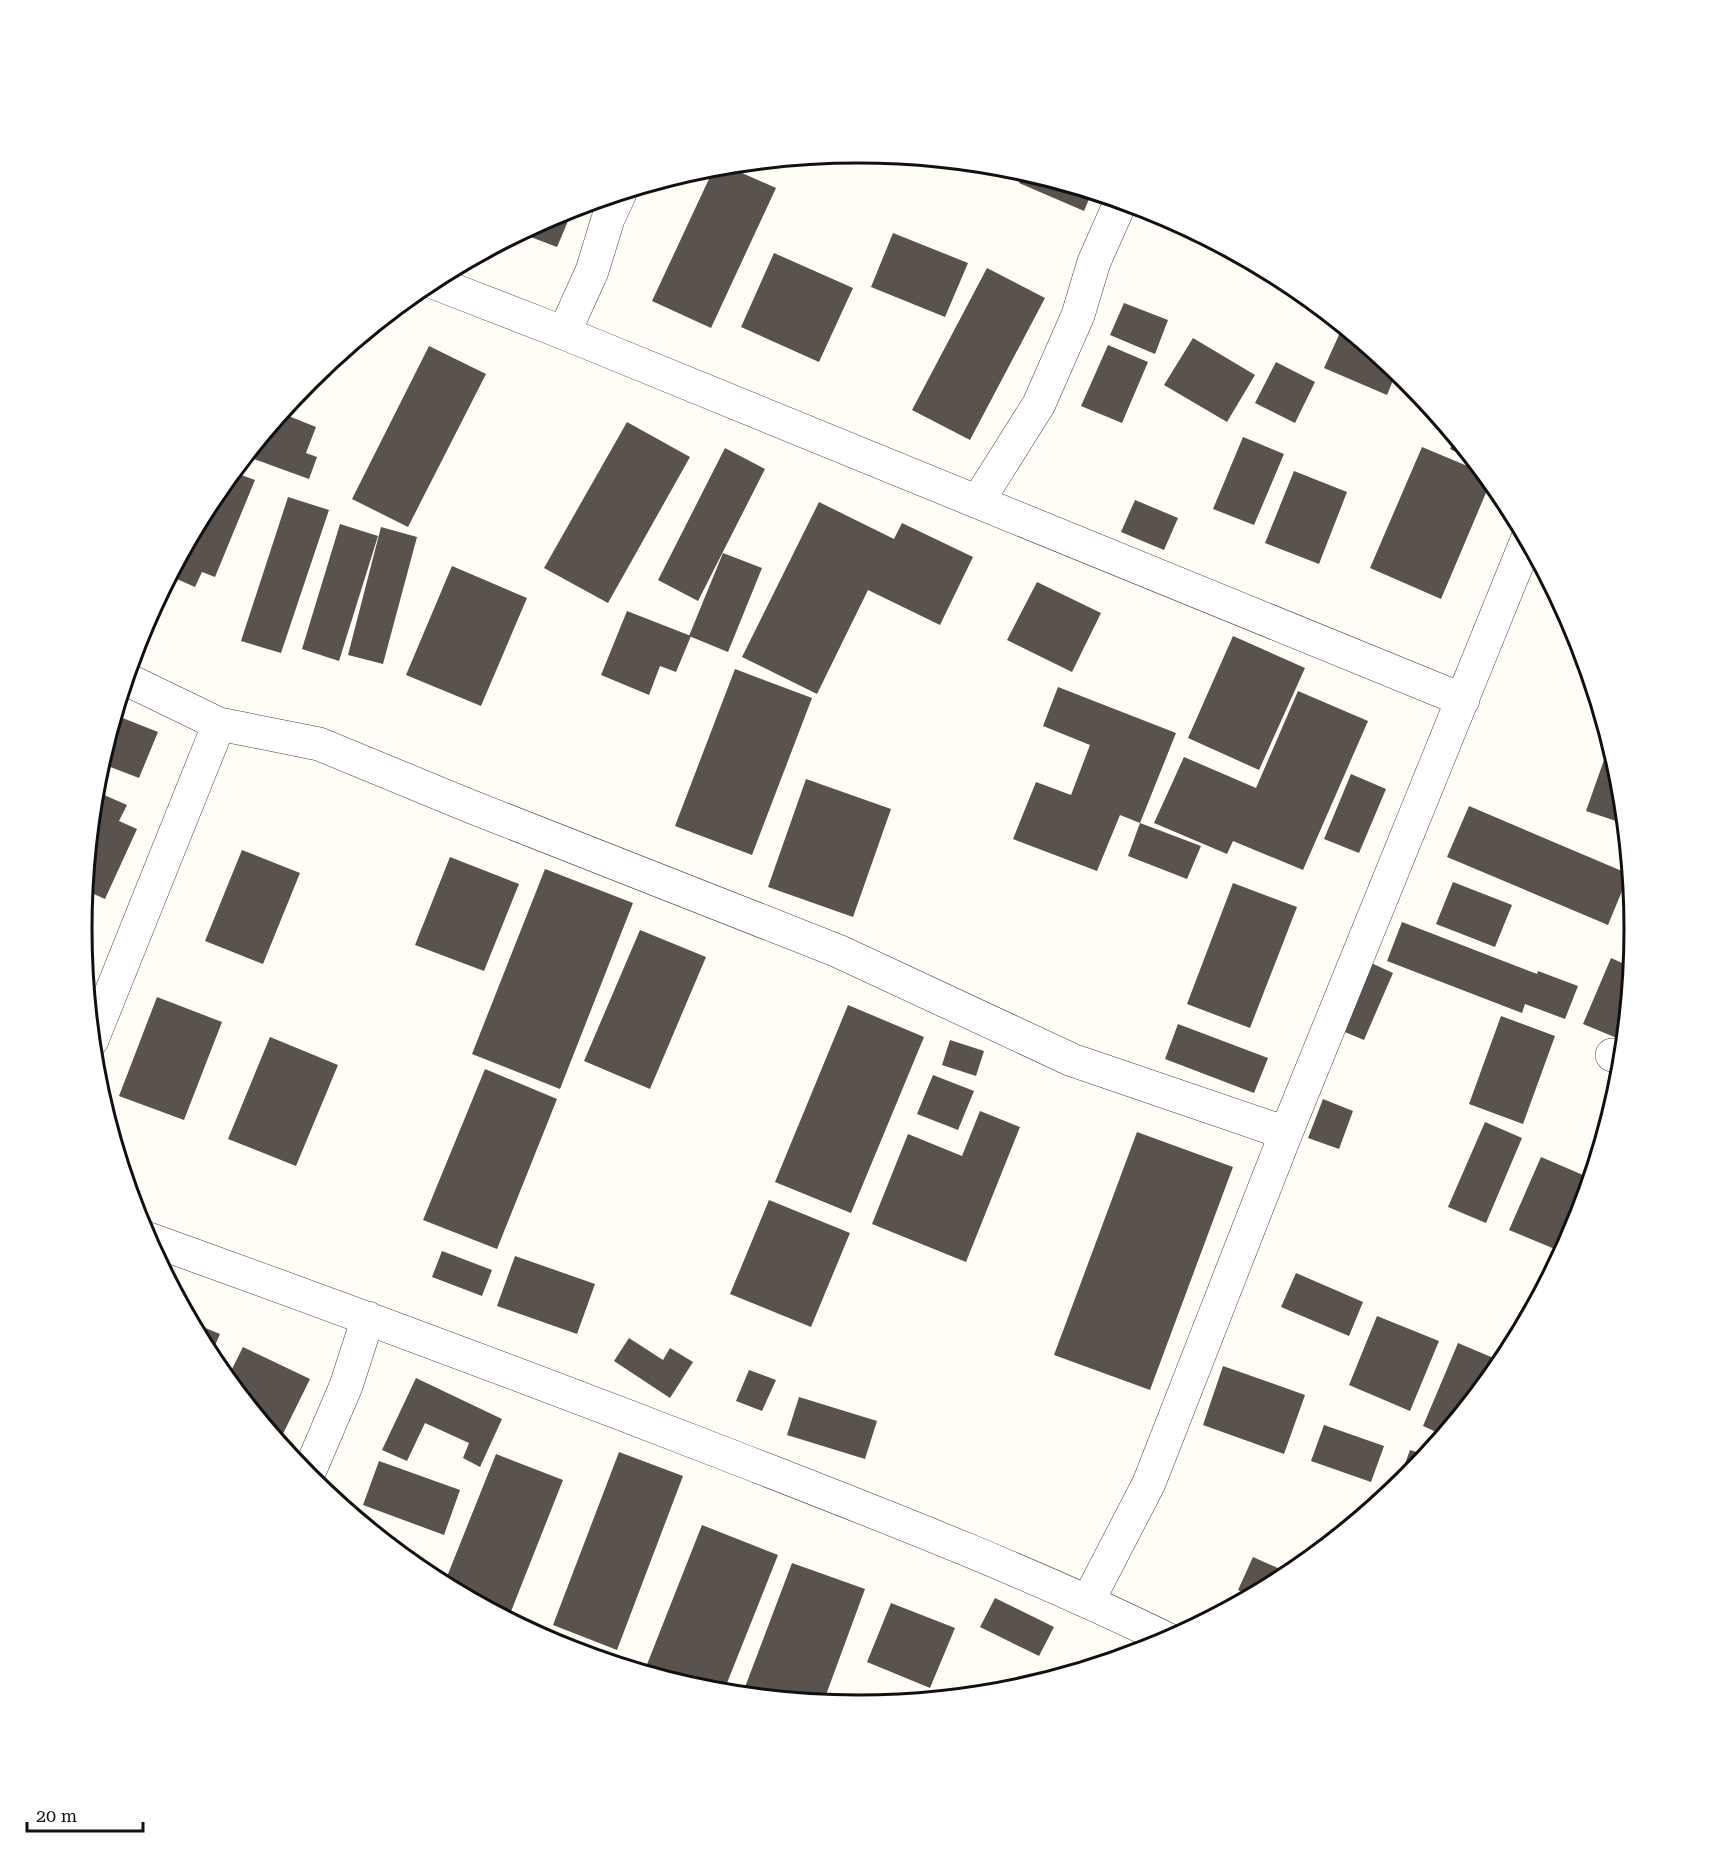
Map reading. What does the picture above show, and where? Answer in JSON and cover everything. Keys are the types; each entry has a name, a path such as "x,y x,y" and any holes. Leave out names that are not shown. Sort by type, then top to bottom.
{"street":[{"path":"564,333 592,271 616,202"},
{"path":"978,501 1039,404 1078,315 1094,262 1118,208"},
{"path":"442,286 978,501 1463,700"},
{"path":"1088,1600 1149,1483 1286,1133 1523,549"},
{"path":"132,682 219,724 319,744 467,805 838,951 1072,1060 1286,1133"},
{"path":"98,1026 219,724"},
{"path":"160,1243 504,1368 855,1504 1088,1600 1157,1634"},
{"path":"312,1466 346,1386 368,1318"}],"building":[{"path":"740,172 776,188 711,328 652,301 710,177"},
{"path":"1021,180 1089,199 1084,211 1019,183"},
{"path":"569,220 557,247 530,237"},
{"path":"893,233 968,263 945,317 871,287"},
{"path":"774,253 853,288 819,362 741,327"},
{"path":"987,268 1045,298 970,440 912,410"},
{"path":"1124,303 1168,320 1155,354 1110,335"},
{"path":"1340,333 1393,381 1387,395 1324,368"},
{"path":"1193,338 1255,375 1227,422 1164,385"},
{"path":"1108,345 1148,362 1122,423 1081,406"},
{"path":"429,346 486,374 408,527 352,499"},
{"path":"1276,362 1315,382 1295,423 1255,403"},
{"path":"289,416 316,427 306,453 317,457 309,479 253,459"},
{"path":"627,422 690,457 608,603 544,568"},
{"path":"1243,437 1284,454 1254,525 1213,509"},
{"path":"1422,447 1469,467 1487,491 1441,599 1370,568"},
{"path":"725,448 765,469 698,601 658,580"},
{"path":"1294,471 1347,492 1319,564 1265,543"},
{"path":"241,475 255,480 215,577 202,572 195,587 177,579 194,546"},
{"path":"288,497 329,510 281,653 241,641"},
{"path":"1135,500 1178,518 1164,550 1121,532"},
{"path":"819,502 894,539 902,523 973,557 940,625 868,590 817,694 742,657"},
{"path":"340,524 378,536 339,661 302,649"},
{"path":"381,527 417,537 383,664 348,655"},
{"path":"723,553 762,568 728,652 689,636"},
{"path":"452,566 527,598 481,706 406,675"},
{"path":"1037,582 1101,613 1072,672 1007,640"},
{"path":"627,611 691,636 676,672 660,666 649,695 601,675"},
{"path":"1233,636 1305,668 1259,770 1188,738"},
{"path":"735,669 812,698 752,855 675,826"},
{"path":"1058,687 1176,733 1140,823 1120,815 1097,871 1013,839 1036,782 1071,795 1090,745 1043,726"},
{"path":"1298,691 1368,721 1303,870 1233,841 1227,854 1154,823 1184,757 1256,788"},
{"path":"122,718 158,732 139,778 109,767"},
{"path":"1605,758 1617,821 1586,811"},
{"path":"1351,774 1386,789 1359,853 1324,839"},
{"path":"806,779 891,809 853,917 768,887"},
{"path":"103,795 127,805 119,821 137,829 105,899 93,893"},
{"path":"1469,806 1622,871 1623,888 1608,925 1447,857"},
{"path":"1140,823 1201,846 1187,879 1128,856"},
{"path":"242,850 300,873 263,964 205,941"},
{"path":"450,857 519,884 484,971 415,945"},
{"path":"545,869 633,903 560,1089 472,1054"},
{"path":"1453,882 1512,905 1495,947 1436,924"},
{"path":"1233,883 1297,907 1250,1028 1187,1004"},
{"path":"1402,922 1537,974 1538,971 1578,986 1565,1019 1525,1004 1522,1013 1387,961"},
{"path":"640,930 706,957 650,1089 584,1061"},
{"path":"1611,958 1623,964 1617,1038 1583,1024"},
{"path":"1369,962 1393,973 1364,1040 1340,1030"},
{"path":"157,997 222,1022 184,1120 119,1096"},
{"path":"848,1005 924,1037 851,1213 775,1182"},
{"path":"1501,1016 1555,1036 1523,1124 1469,1104"},
{"path":"1178,1024 1268,1058 1254,1093 1165,1059"},
{"path":"270,1037 338,1065 296,1166 228,1139"},
{"path":"950,1040 984,1051 976,1076 942,1065"},
{"path":"485,1069 557,1099 497,1249 423,1220"},
{"path":"933,1075 974,1091 958,1130 917,1114"},
{"path":"1323,1099 1353,1111 1339,1149 1308,1138"},
{"path":"980,1111 1020,1127 966,1262 872,1224 908,1134 962,1156"},
{"path":"1485,1122 1522,1138 1486,1223 1448,1207"},
{"path":"1137,1132 1233,1167 1150,1390 1054,1355"},
{"path":"1541,1157 1584,1175 1554,1249 1509,1230"},
{"path":"769,1200 850,1233 811,1327 730,1294"},
{"path":"442,1251 492,1270 482,1296 432,1277"},
{"path":"515,1256 595,1284 577,1334 497,1306"},
{"path":"1296,1273 1363,1302 1349,1336 1281,1307"},
{"path":"1377,1316 1439,1341 1410,1411 1349,1385"},
{"path":"204,1327 220,1334 215,1345"},
{"path":"629,1338 663,1360 670,1348 693,1362 670,1398 614,1361"},
{"path":"1458,1343 1493,1358 1466,1396 1436,1432 1423,1426"},
{"path":"243,1347 310,1379 283,1435 250,1396 232,1370"},
{"path":"1223,1366 1305,1395 1284,1454 1203,1425"},
{"path":"749,1370 776,1380 762,1411 736,1401"},
{"path":"416,1378 502,1419 480,1467 463,1458 469,1443 425,1423 407,1461 382,1450"},
{"path":"799,1397 877,1421 865,1459 787,1435"},
{"path":"1324,1425 1384,1446 1371,1482 1311,1461"},
{"path":"1410,1450 1417,1452 1404,1467"},
{"path":"619,1452 683,1476 617,1650 553,1625"},
{"path":"496,1454 563,1480 511,1612 447,1576"},
{"path":"379,1461 460,1490 444,1535 363,1505"},
{"path":"702,1525 778,1555 727,1684 647,1665"},
{"path":"1253,1557 1279,1569 1242,1592 1238,1590"},
{"path":"792,1563 865,1589 826,1695 745,1687"},
{"path":"995,1598 1054,1627 1039,1656 980,1627"},
{"path":"891,1603 955,1628 930,1688 867,1662"}]}
